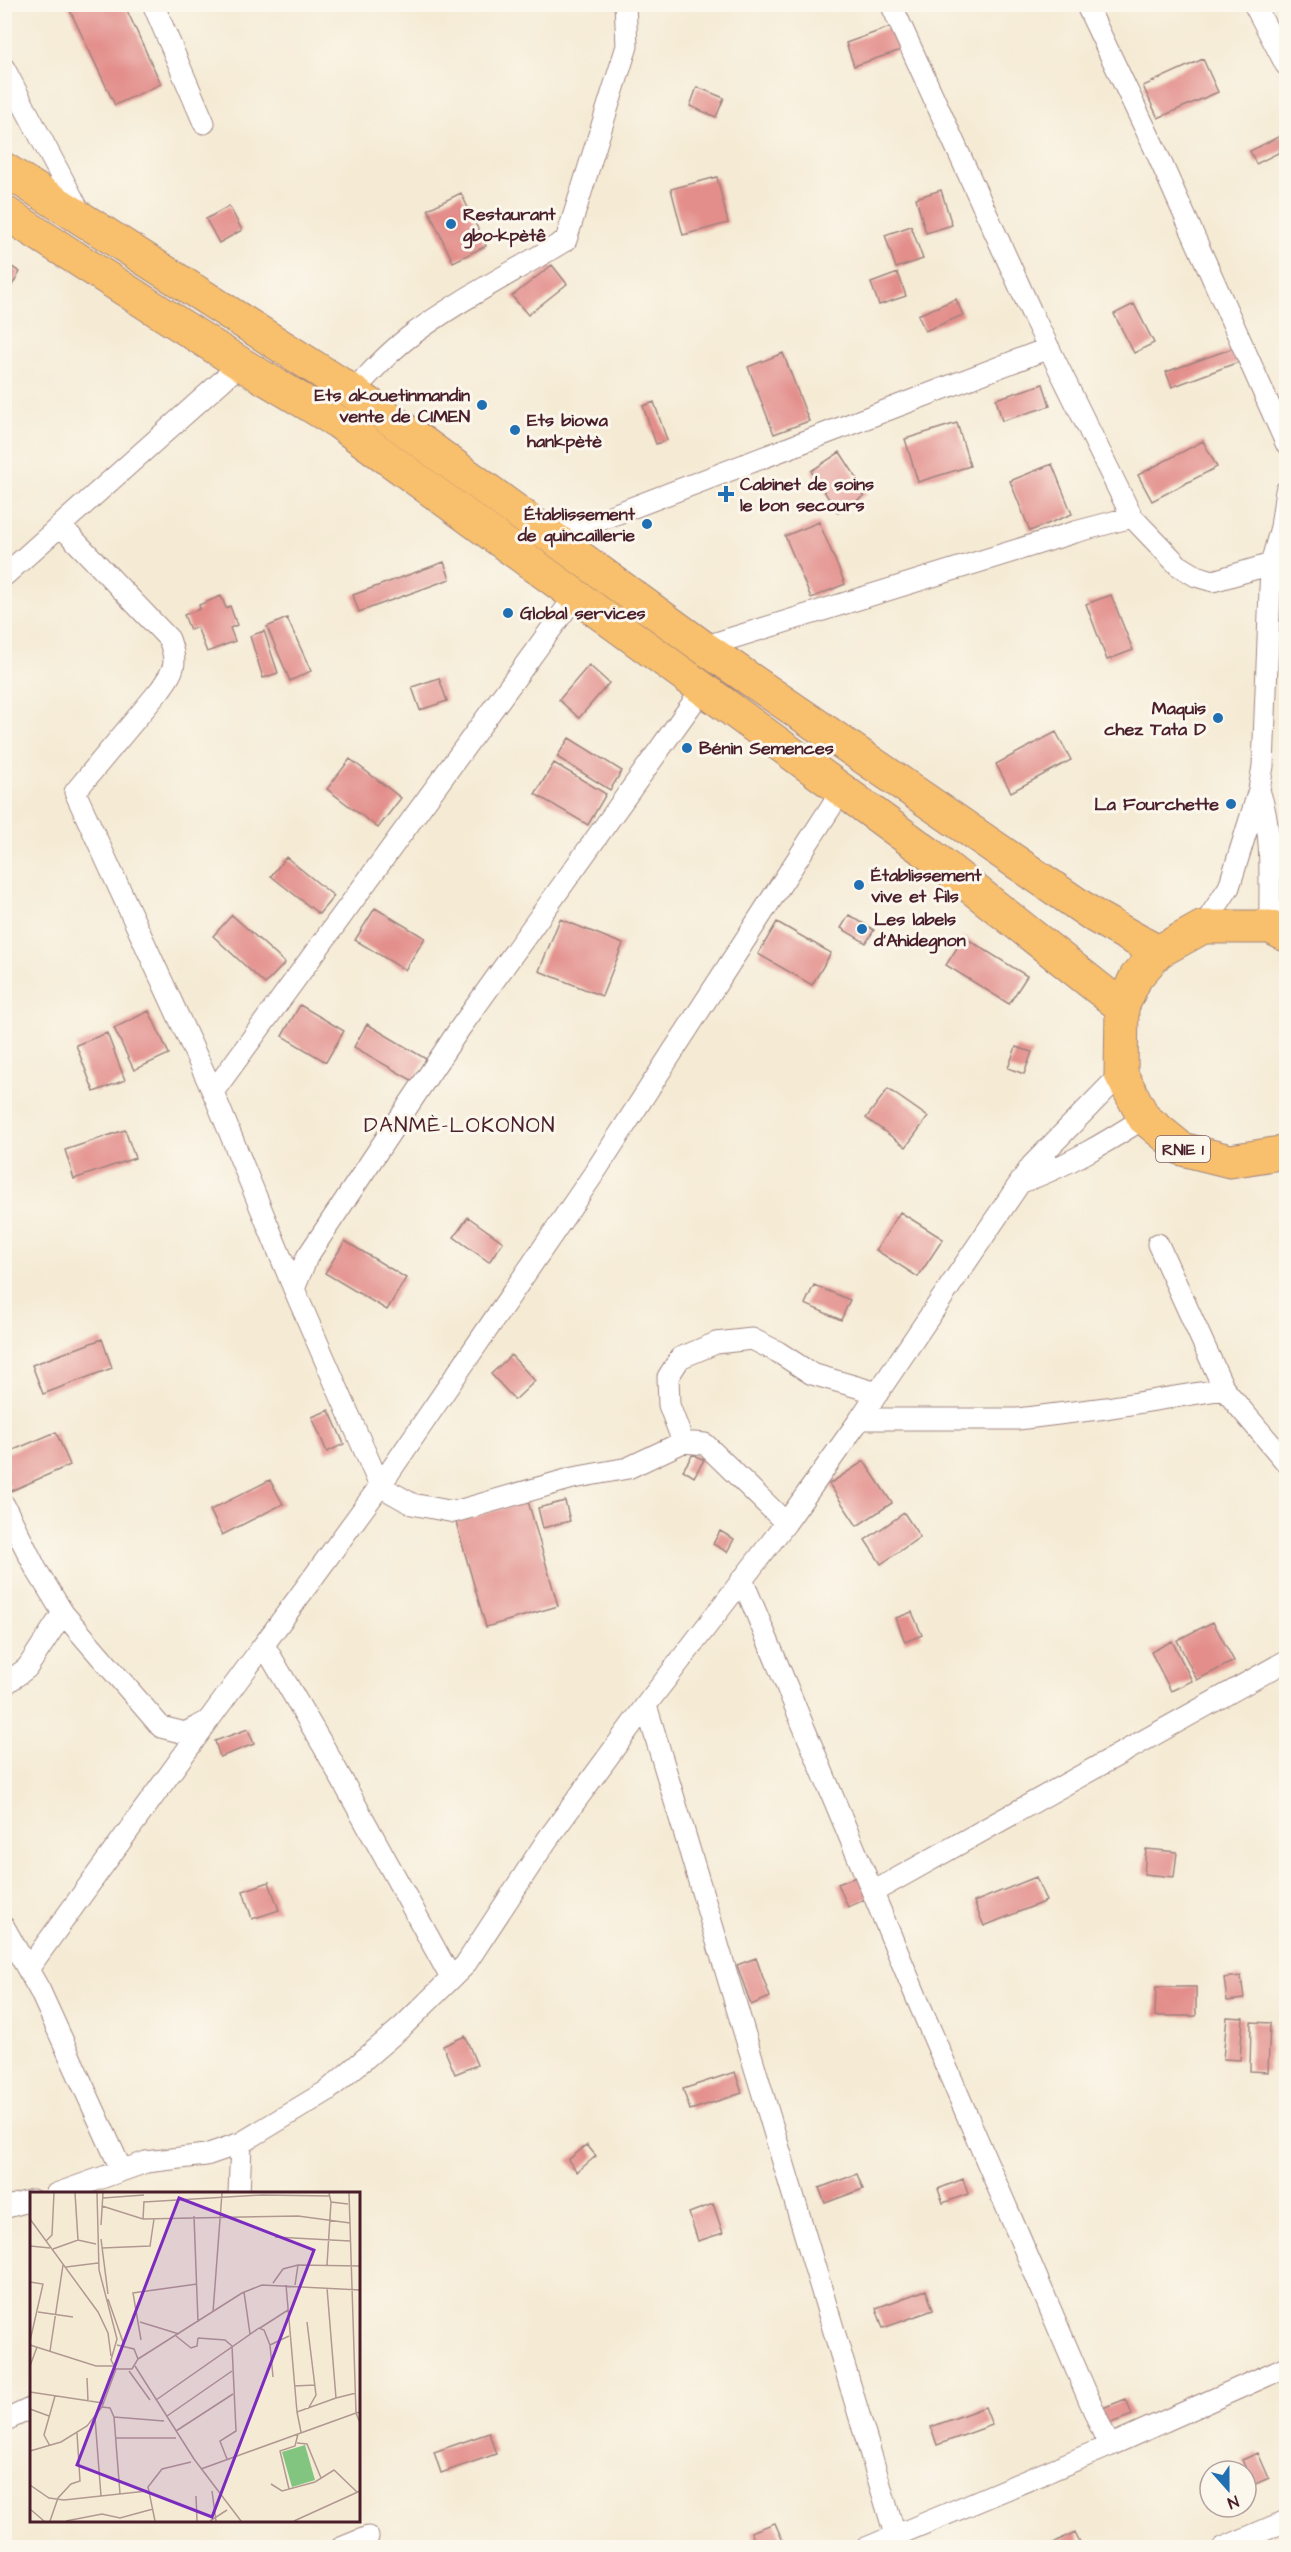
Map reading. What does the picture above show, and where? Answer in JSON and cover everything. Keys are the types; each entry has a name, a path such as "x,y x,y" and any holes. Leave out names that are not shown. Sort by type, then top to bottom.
{"highway":[{"path":"4,169 352,392 703,647 1096,917 1158,952"},
{"path":"4,212 240,364 338,422 928,853 1122,1007"},
{"name":"RNIE 1","path":"1278,931 1203,927 1158,952 1136,977 1122,1007 1121,1074 1144,1118 1182,1149 1230,1161 1284,1154"}],"street":[{"path":"153,4 204,123"},
{"path":"352,392 384,358 409,337 460,303 566,240 627,46 625,4"},
{"path":"891,4 1049,348 1132,517 1178,565 1196,576 1213,581 1271,564"},
{"path":"1086,4 1156,151 1287,443"},
{"path":"1254,4 1287,65"},
{"path":"4,68 82,217"},
{"path":"553,538 1049,348"},
{"path":"4,576 240,364"},
{"path":"1203,927 1229,887 1259,790 1263,766 1264,697 1277,597 1271,564 1281,527 1287,491"},
{"path":"703,647 1075,532 1132,517"},
{"path":"61,526 169,639 176,658 172,672 159,690 75,792 213,1092 294,1289 380,1486 412,1504 454,1512 573,1478 628,1468 683,1442 705,1444 786,1523"},
{"path":"213,1092 576,595"},
{"path":"294,1289 308,1257 458,1031 702,690"},
{"path":"28,1969 380,1486 593,1175 842,790"},
{"path":"1259,790 1267,813 1270,833 1278,931"},
{"path":"59,2192 146,2162 206,2155 241,2143 327,2091 402,2027 465,1965 547,1840 646,1705 786,1523 860,1419 1032,1165 1121,1074"},
{"path":"1022,1182 1049,1173 1115,1137 1144,1118"},
{"path":"1158,1244 1224,1389 1287,1462"},
{"path":"683,1442 669,1406 668,1377 680,1358 716,1343 752,1339 778,1352 812,1374 878,1393"},
{"path":"860,1419 1018,1419 1224,1389"},
{"path":"4,1505 36,1569 63,1613 161,1727 185,1732 208,1721"},
{"path":"742,1579 1109,2446"},
{"path":"4,1686 27,1668 63,1613"},
{"path":"264,1645 325,1749 451,1978"},
{"path":"873,1892 1287,1661"},
{"path":"646,1705 898,2542"},
{"path":"4,1927 40,1991 121,2169"},
{"path":"239,2192 241,2143"},
{"path":"4,2208 30,2201"},
{"path":"866,2547 898,2542 1287,2367"},
{"path":"4,2421 30,2409"},
{"path":"1223,2547 1287,2521"},
{"path":"341,2547 368,2537"}],"building":[{"path":"67,4 124,4 161,84 115,105"},
{"path":"896,25 904,49 854,66 846,43"},
{"path":"1203,59 1218,92 1158,118 1143,86"},
{"path":"697,87 724,98 716,117 690,106"},
{"path":"1286,133 1286,149 1256,164 1250,151"},
{"path":"717,177 728,223 683,235 671,189"},
{"path":"941,190 952,225 926,233 916,198"},
{"path":"461,193 486,246 453,262 428,209"},
{"path":"229,206 242,230 219,243 206,219"},
{"path":"911,226 923,259 896,268 885,235"},
{"path":"4,262 20,272 8,292 4,290"},
{"path":"552,265 567,284 528,315 512,296"},
{"path":"898,273 906,296 879,305 871,283"},
{"path":"956,299 963,315 925,331 918,315"},
{"path":"1134,304 1154,343 1134,353 1114,314"},
{"path":"1239,346 1244,360 1172,387 1166,372"},
{"path":"783,353 809,421 774,434 748,367"},
{"path":"1043,384 1050,406 1002,421 996,399"},
{"path":"654,402 667,440 656,444 643,406"},
{"path":"957,423 970,466 918,482 905,439"},
{"path":"1203,441 1217,467 1152,501 1138,475"},
{"path":"840,452 867,494 838,513 811,471"},
{"path":"1052,464 1072,514 1030,531 1010,481"},
{"path":"819,522 845,584 811,598 785,536"},
{"path":"444,562 450,579 359,612 353,595"},
{"path":"1111,595 1133,650 1107,660 1086,604"},
{"path":"221,596 226,608 230,606 237,625 230,628 235,641 207,652 197,627 190,630 184,615 200,609 199,605"},
{"path":"287,618 311,671 290,681 267,627"},
{"path":"264,631 278,673 263,678 250,636"},
{"path":"589,665 609,683 579,718 559,700"},
{"path":"439,678 447,701 420,710 412,687"},
{"path":"1056,732 1071,760 1011,792 996,764"},
{"path":"569,738 622,771 610,790 557,757"},
{"path":"350,759 401,798 378,828 327,789"},
{"path":"554,763 606,794 588,825 535,794"},
{"path":"1286,808 1286,841 1282,840"},
{"path":"286,857 334,896 319,914 271,876"},
{"path":"375,908 425,938 405,970 355,940"},
{"path":"232,915 285,963 265,984 213,936"},
{"path":"849,915 874,930 866,943 841,928"},
{"path":"560,919 623,944 602,996 539,971"},
{"path":"777,922 831,953 812,985 758,954"},
{"path":"964,937 1027,976 1009,1004 946,965"},
{"path":"300,1005 344,1031 326,1062 282,1036"},
{"path":"149,1011 169,1054 134,1070 114,1028"},
{"path":"367,1024 426,1059 413,1081 354,1047"},
{"path":"107,1033 125,1080 94,1092 76,1045"},
{"path":"1016,1047 1032,1052 1024,1074 1008,1068"},
{"path":"888,1089 928,1117 906,1147 866,1118"},
{"path":"125,1130 135,1158 74,1179 65,1150"},
{"path":"900,1212 943,1239 918,1277 876,1250"},
{"path":"468,1217 503,1242 489,1262 454,1237"},
{"path":"345,1241 406,1278 387,1310 325,1273"},
{"path":"814,1285 850,1300 841,1320 805,1304"},
{"path":"102,1339 112,1368 43,1394 32,1365"},
{"path":"511,1355 535,1381 515,1400 491,1374"},
{"path":"329,1410 344,1444 327,1452 312,1417"},
{"path":"56,1432 70,1465 11,1491 4,1477 4,1454"},
{"path":"693,1454 704,1460 694,1477 683,1470"},
{"path":"864,1461 892,1503 857,1526 829,1484"},
{"path":"270,1480 283,1504 222,1535 210,1510"},
{"path":"528,1501 558,1606 486,1627 456,1522"},
{"path":"565,1501 570,1521 543,1528 538,1508"},
{"path":"904,1513 920,1537 881,1564 865,1540"},
{"path":"720,1531 734,1539 727,1552 713,1544"},
{"path":"912,1612 922,1635 905,1642 896,1618"},
{"path":"1213,1622 1234,1661 1197,1680 1177,1640"},
{"path":"1172,1641 1192,1681 1171,1691 1151,1652"},
{"path":"248,1729 254,1744 220,1757 215,1741"},
{"path":"1146,1849 1177,1852 1174,1877 1144,1874"},
{"path":"861,1875 870,1897 848,1907 838,1884"},
{"path":"1036,1877 1046,1901 984,1926 974,1902"},
{"path":"269,1882 279,1910 252,1919 243,1891"},
{"path":"756,1958 770,1997 751,2005 737,1965"},
{"path":"1241,1976 1244,1999 1227,2001 1224,1978"},
{"path":"1156,1987 1196,1987 1196,2016 1155,2016"},
{"path":"1227,2017 1243,2018 1240,2060 1223,2059"},
{"path":"1251,2022 1270,2023 1268,2072 1250,2071"},
{"path":"465,2036 477,2065 455,2074 443,2046"},
{"path":"735,2072 742,2093 690,2110 683,2089"},
{"path":"587,2145 596,2156 577,2172 568,2160"},
{"path":"1286,2163 1286,2179 1281,2165"},
{"path":"857,2174 863,2189 825,2203 819,2188"},
{"path":"963,2179 968,2194 943,2203 938,2189"},
{"path":"713,2204 723,2233 698,2241 689,2213"},
{"path":"926,2290 933,2310 883,2328 876,2308"},
{"path":"1126,2399 1132,2415 1106,2425 1100,2409"},
{"path":"985,2407 992,2425 937,2445 931,2427"},
{"path":"489,2433 496,2454 441,2473 434,2452"},
{"path":"1258,2453 1269,2478 1258,2483 1258,2459 1244,2459"},
{"path":"775,2523 785,2546 758,2548 751,2532"},
{"path":"1075,2532 1083,2548 1053,2548 1051,2544"}],"place":[{"name":"Restaurant gbo-kpètê","path":"451,224"},
{"name":"Ets akouetinmandin vente de CIMEN","path":"482,405"},
{"name":"Ets biowa hankpètè","path":"515,430"},
{"name":"Cabinet de soins le bon secours","path":"726,494"},
{"name":"Établissement de quincaillerie","path":"647,524"},
{"name":"Global services","path":"508,613"},
{"name":"Maquis chez Tata D","path":"1218,718"},
{"name":"Bénin Semences","path":"687,748"},
{"name":"La Fourchette","path":"1231,804"},
{"name":"Établissement vive et fils","path":"859,885"},
{"name":"Les labels d'Ahidegnon","path":"862,929"}],"district":[{"name":"DANMÈ-LOKONON","path":"460,1125"}]}
